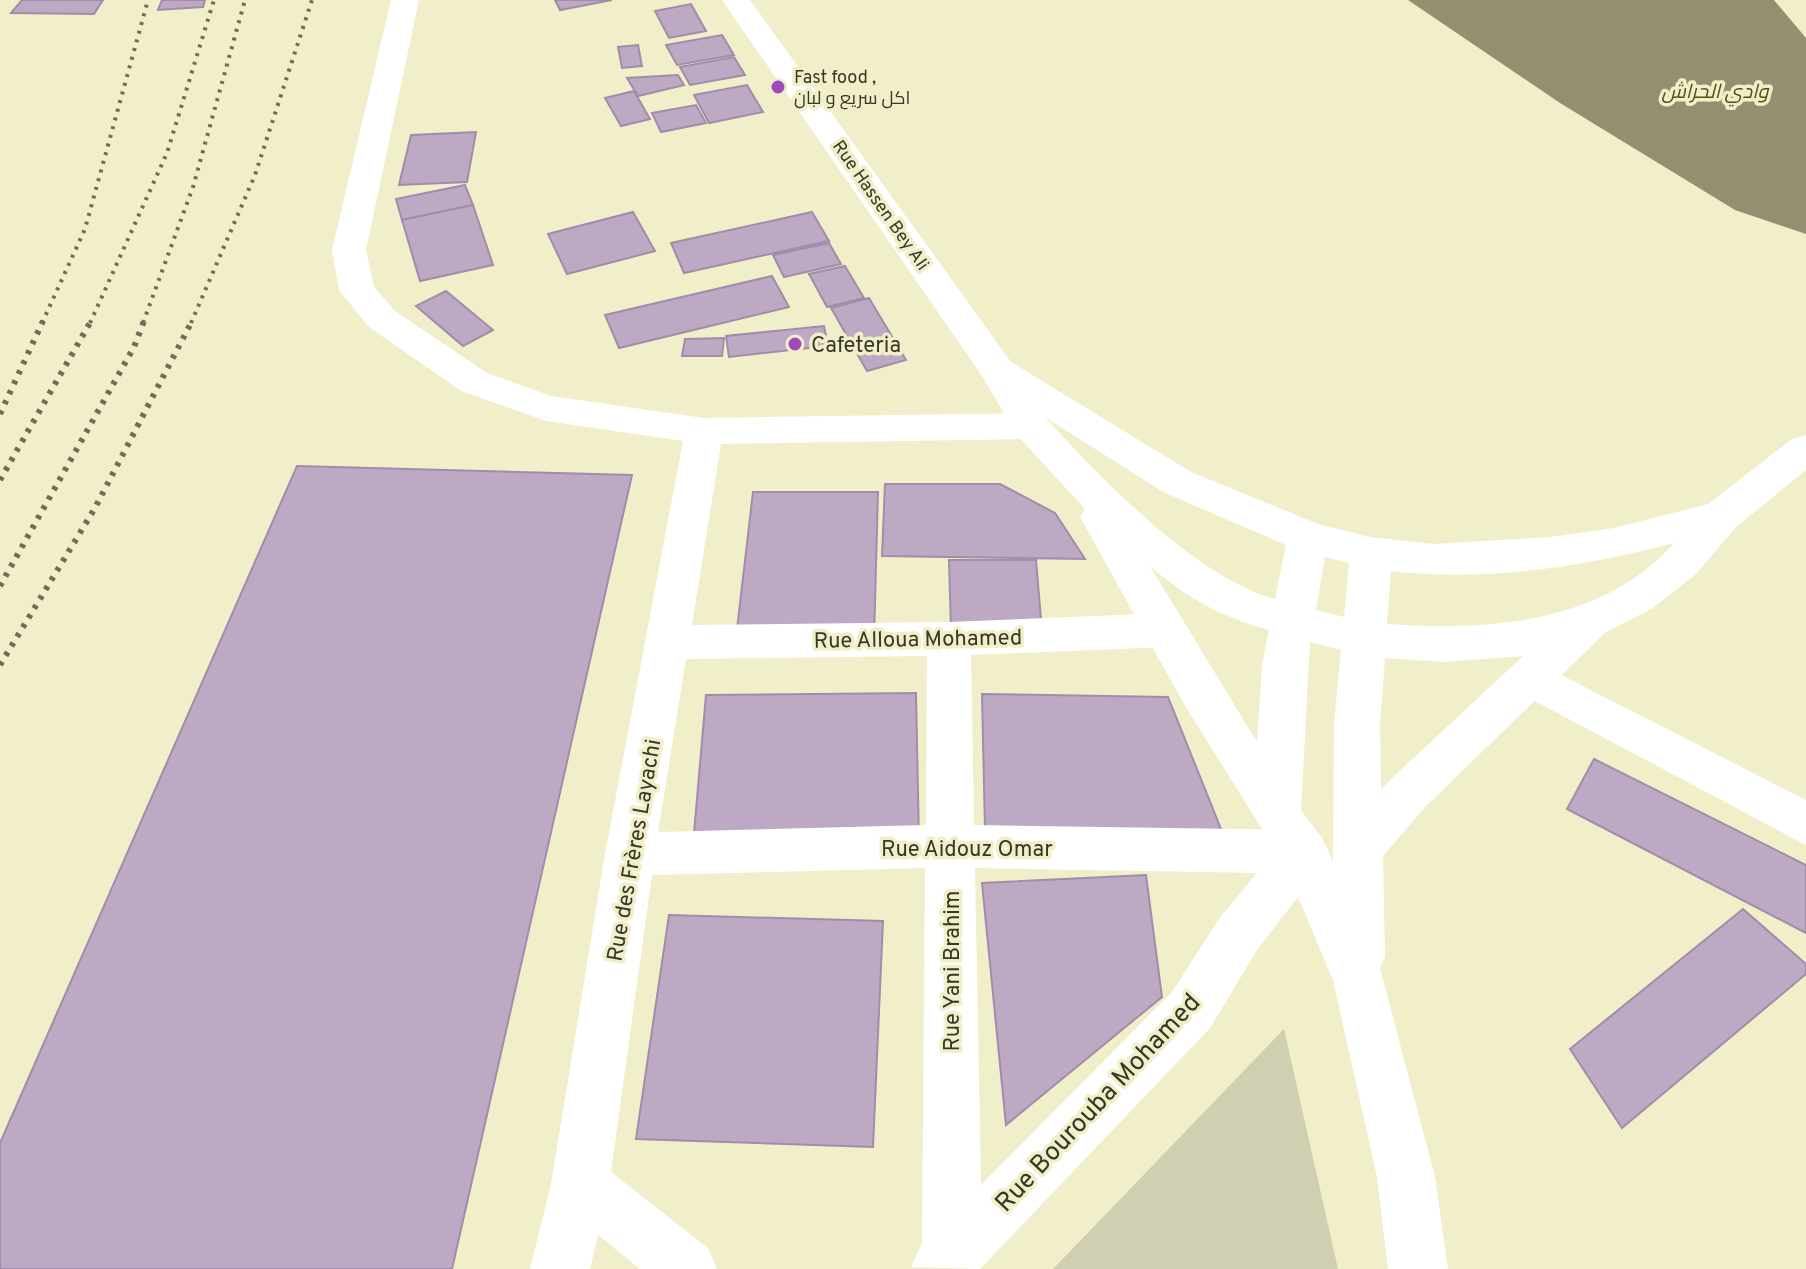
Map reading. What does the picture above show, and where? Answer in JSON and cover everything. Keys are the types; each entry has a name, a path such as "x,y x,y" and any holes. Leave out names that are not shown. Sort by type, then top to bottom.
{"main road":[{"path":"405,0 349,250 357,290 382,319 474,382 546,408 704,431 1031,426"},
{"name":"Rue Hassen Bey Ali","path":"736,0 998,371 1031,426 1082,484"},
{"path":"998,371 1177,482 1308,537 1371,553 1434,560 1550,553 1614,543 1721,516"},
{"name":"Rue des Frères Layachi","path":"560,1269 580,1184 630,854 670,642 704,431"},
{"path":"1082,484 1198,583 1240,606 1362,639 1445,645 1507,640 1593,619 1638,596 1680,564 1721,516 1806,449"},
{"path":"1082,484 1166,630 1291,834 1359,980 1406,1177 1418,1269"},
{"path":"1291,834 1284,665 1308,537"},
{"path":"1359,980 1357,724 1371,553"},
{"path":"1358,849 1408,793 1593,619"},
{"name":"Rue Alloua Mohamed","path":"670,642 949,639 1166,630"},
{"name":"Rue Yani Brahim","path":"945,1262 951,846 949,639"},
{"path":"1532,678 1806,824"},
{"name":"Rue Aidouz Omar","path":"630,854 1291,834"},
{"name":"Rue Bourouba Mohamed","path":"945,1262 1191,1010 1239,933 1291,834"},
{"path":"580,1184 687,1269"}],"green space":[{"path":"1284,1029 1338,1269 1053,1269"}],"water":[{"name":"وادي الحراش","path":"1408,0 1774,0 1806,38 1806,234 1735,210 1560,103"}],"building":[{"path":"22,0 103,0 94,14 11,13"},
{"path":"162,0 205,0 203,7 158,10"},
{"path":"555,0 612,0 560,10"},
{"path":"691,4 706,31 669,38 655,11"},
{"path":"722,35 734,55 677,65 666,45"},
{"path":"638,45 642,66 622,68 618,47"},
{"path":"734,57 745,75 690,85 680,67"},
{"path":"678,75 684,85 638,96 627,78"},
{"path":"747,85 763,112 709,123 694,95"},
{"path":"634,91 650,119 621,126 605,98"},
{"path":"696,105 706,123 661,132 652,113"},
{"path":"476,132 467,182 399,185 411,135"},
{"path":"465,185 473,205 402,220 396,199"},
{"path":"473,205 493,265 420,281 402,220"},
{"path":"633,212 655,251 567,274 548,234"},
{"path":"812,212 829,241 684,273 671,243"},
{"path":"829,243 841,264 784,277 773,255"},
{"path":"845,266 864,298 827,307 809,274"},
{"path":"772,276 789,307 619,348 605,315"},
{"path":"446,291 493,330 463,346 416,306"},
{"path":"869,298 906,360 867,371 831,308"},
{"path":"824,326 828,346 729,357 726,336"},
{"path":"724,338 722,356 682,356 685,339"},
{"path":"297,466 632,475 452,1269 0,1269 0,1143"},
{"path":"885,484 1000,484 1055,513 1085,559 882,556"},
{"path":"753,492 878,492 874,639 736,638"},
{"path":"949,560 1036,560 1042,631 951,631"},
{"path":"916,693 919,842 693,845 706,695"},
{"path":"982,694 1168,697 1223,834 985,830"},
{"path":"1594,759 1806,865 1806,933 1567,809"},
{"path":"1146,875 1162,997 1006,1125 982,883"},
{"path":"1743,909 1806,964 1806,974 1622,1128 1570,1049"},
{"path":"669,915 883,921 873,1147 636,1139"}],"railway":[{"path":"42,323 85,229 148,0"},
{"path":"91,322 167,153 214,0"},
{"path":"143,323 193,187 245,0"},
{"path":"191,323 255,175 312,0"},
{"path":"0,414 43,321"},
{"path":"0,586 134,347 144,321"},
{"path":"0,480 91,322"},
{"path":"0,665 95,508 191,323"}],"place":[{"name":"Fast food , اكل سريع و لبان","path":"778,87"},
{"name":"Cafeteria","path":"795,344"}]}
